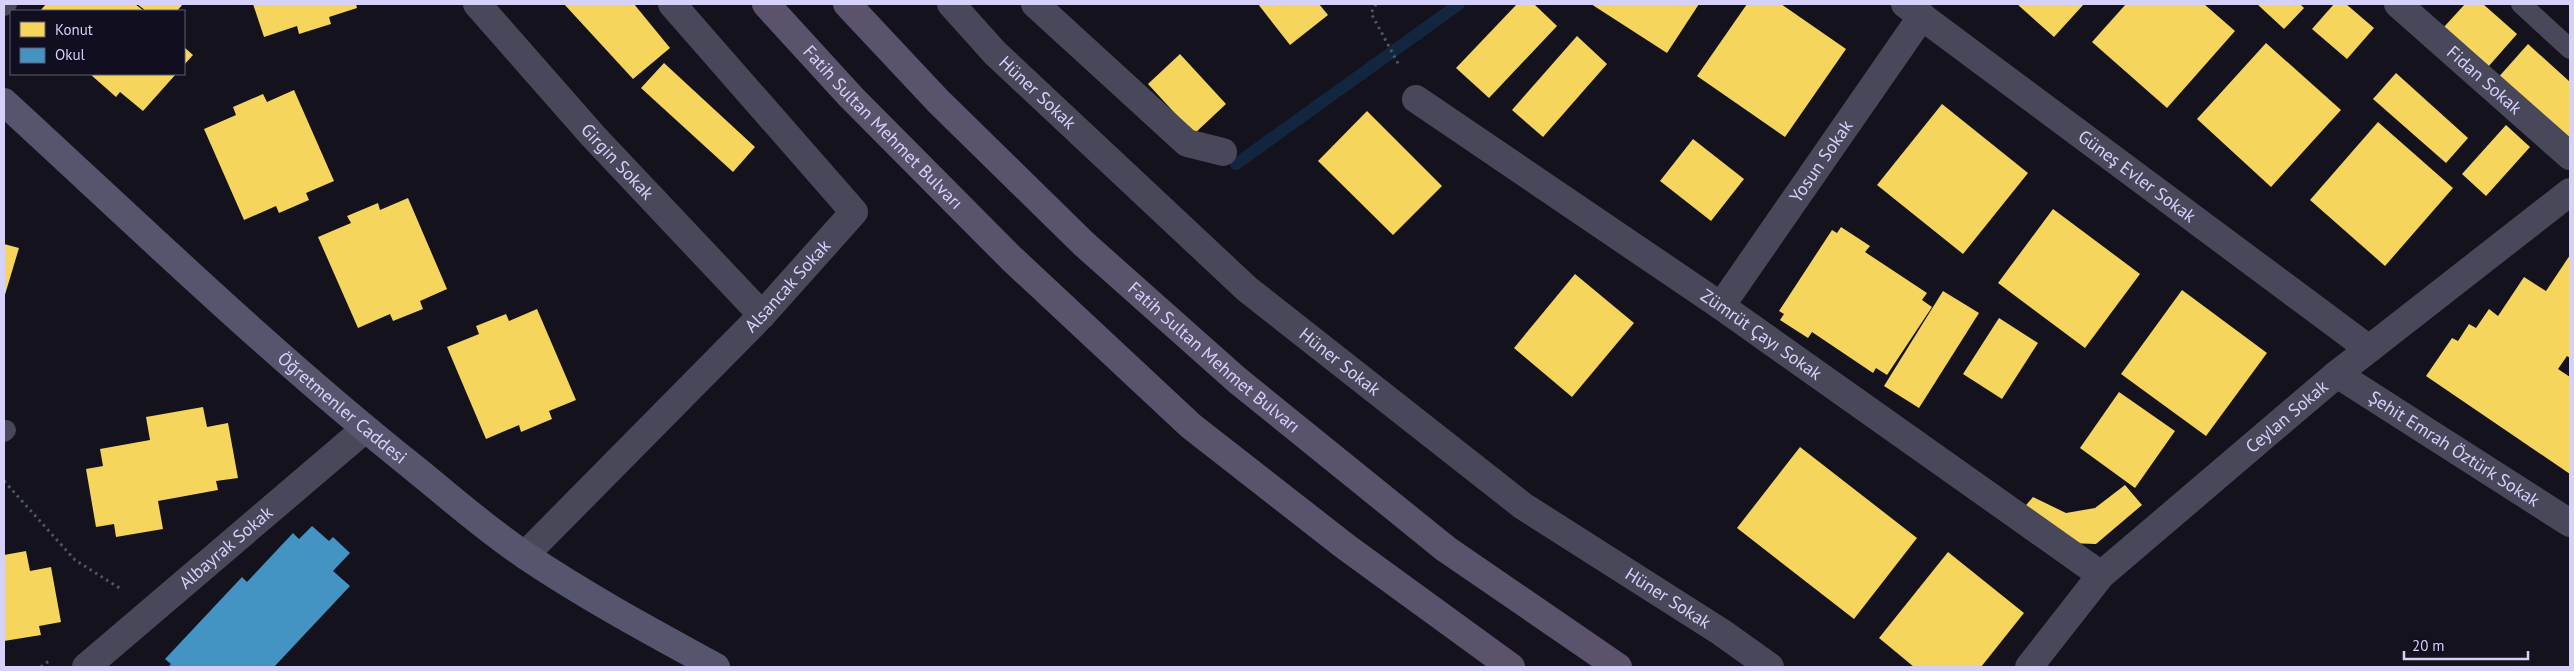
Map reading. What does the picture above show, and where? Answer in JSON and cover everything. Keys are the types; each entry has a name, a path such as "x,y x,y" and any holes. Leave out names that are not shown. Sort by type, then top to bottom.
{"main road":[{"name":"Fatih Sultan Mehmet Bulvarı","path":"766,4 851,97 1011,258 1191,426 1346,547 1510,667"},
{"name":"Fatih Sultan Mehmet Bulvarı","path":"847,4 938,101 1084,244 1237,380 1446,549 1618,667"},
{"name":"Öğretmenler Caddesi","path":"4,102 255,333 365,429 525,555 602,604 716,667"}],"street":[{"name":"Girgin Sokak","path":"477,4 593,136 762,316"},
{"name":"Alsancak Sokak","path":"525,555 762,316 854,212 672,4"},
{"name":"Hüner Sokak","path":"951,4 995,53 1247,289 1523,506 1721,632 1770,667"},
{"name":"Fidan Sokak","path":"2398,4 2570,156"},
{"path":"1045,7 1187,143 1223,152"},
{"name":"Yosun Sokak","path":"1721,306 1914,10"},
{"name":"Güneş Evler Sokak","path":"1914,10 2369,349"},
{"name":"Zümrüt Çayı Sokak","path":"1416,99 1721,306 2101,575"},
{"name":"Ceylan Sokak","path":"2030,667 2101,575 2337,374 2570,192"},
{"name":"Şehit Emrah Öztürk Sokak","path":"2337,374 2570,523"},
{"name":"Albayrak Sokak","path":"86,667 365,429"}],"lane":[{"path":"2521,4 2570,49"}],"path":[{"path":"1376,4 1371,13 1416,99"},
{"path":"4,481 75,560 122,590"}],"building: Konut":[{"path":"46,4 135,4 143,10 41,10"},
{"path":"137,4 183,4 178,10 145,10"},
{"path":"253,4 356,4 357,8 329,17 331,24 299,34 297,26 264,37"},
{"path":"564,4 634,4 670,48 633,79"},
{"path":"1258,4 1319,4 1328,15 1290,45"},
{"path":"1517,4 1534,4 1557,26 1489,98 1456,68"},
{"path":"1591,4 1699,4 1667,53"},
{"path":"1747,4 1781,4 1846,49 1785,137 1697,76"},
{"path":"2017,4 2084,4 2054,37"},
{"path":"2126,4 2204,4 2235,31 2167,108 2092,42"},
{"path":"2257,4 2300,4 2304,8 2284,29"},
{"path":"2334,4 2346,4 2374,28 2347,59 2312,29"},
{"path":"2465,4 2483,4 2517,34 2488,67 2444,27"},
{"path":"1577,36 1607,64 1543,137 1512,110"},
{"path":"2266,43 2341,110 2271,187 2197,119"},
{"path":"2528,44 2570,82 2570,146 2496,80"},
{"path":"185,48 193,55 185,64"},
{"path":"1180,54 1226,104 1194,134 1148,84"},
{"path":"664,63 755,147 733,172 641,88"},
{"path":"2396,73 2468,138 2446,163 2373,99"},
{"path":"91,75 175,75 143,111 120,92 116,97"},
{"path":"294,90 334,181 306,193 309,200 279,213 276,206 244,220 204,129 236,115 233,107 263,94 267,102"},
{"path":"1942,104 2028,173 1963,254 1877,185"},
{"path":"1367,111 1442,186 1393,235 1318,161"},
{"path":"2378,122 2453,188 2385,266 2310,200"},
{"path":"2506,125 2530,147 2486,196 2462,174"},
{"path":"1693,139 1744,179 1711,221 1660,181"},
{"path":"408,198 447,289 420,301 423,309 393,321 390,314 358,328 318,237 351,223 347,216 378,203 380,210"},
{"path":"2053,209 2140,274 2085,348 1998,283"},
{"path":"1841,227 1870,246 1865,252 1927,293 1922,300 1932,307 1887,375 1876,368 1873,373 1812,332 1808,338 1780,320 1784,314 1779,311 1832,230 1837,233"},
{"path":"4,244 19,248 4,298"},
{"path":"2570,255 2570,358 2567,356 2558,369 2570,377 2570,474 2426,376 2452,338 2458,341 2469,324 2476,328 2489,309 2498,316 2524,277 2546,291"},
{"path":"1575,274 1634,323 1572,397 1514,348"},
{"path":"2182,290 2267,353 2206,436 2121,374"},
{"path":"1943,291 1979,313 1919,408 1884,386"},
{"path":"537,309 576,400 549,411 552,419 521,432 519,425 486,439 447,347 479,334 476,326 506,314 509,321"},
{"path":"1999,318 2038,343 2002,399 1963,374"},
{"path":"2119,392 2175,431 2135,488 2080,448"},
{"path":"203,407 207,427 228,423 238,478 216,481 218,490 158,501 163,529 116,537 114,524 96,527 86,469 103,466 100,449 150,440 146,417"},
{"path":"1800,447 1917,538 1854,619 1737,528"},
{"path":"2125,485 2142,505 2096,544 2068,543 2021,511 2033,497 2066,513 2095,508"},
{"path":"26,551 30,571 51,567 61,622 39,626 41,635 4,641 4,555"},
{"path":"1948,552 2024,613 1981,667 1914,667 1879,638"}],"building: Okul":[{"path":"312,526 329,541 333,537 350,553 333,571 350,586 274,667 168,667 171,664 165,659 242,577 247,582 293,533 299,539"}],"waterway":[{"path":"1236,164 1459,4"}]}
